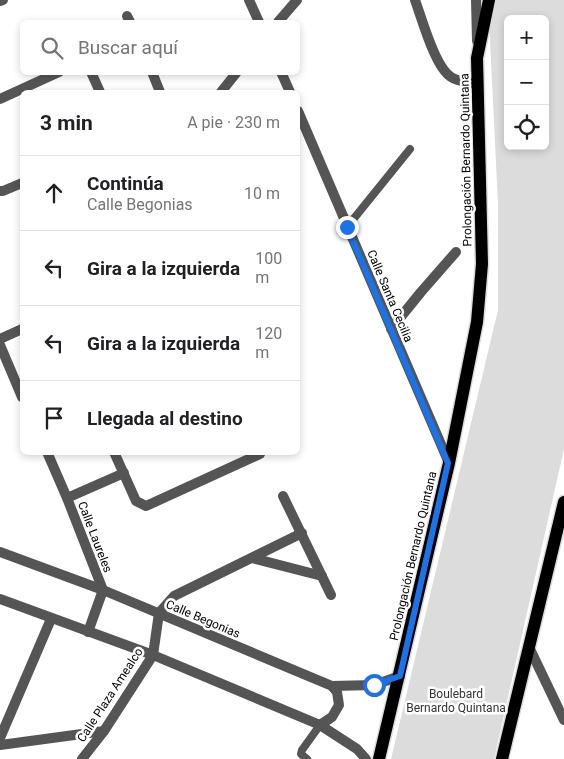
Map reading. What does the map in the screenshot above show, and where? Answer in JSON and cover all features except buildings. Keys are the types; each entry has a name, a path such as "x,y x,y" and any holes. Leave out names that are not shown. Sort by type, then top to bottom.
{"main road":[{"path":"477,58 489,0"},
{"name":"Prolongación Bernardo Quintana","path":"379,759 400,676 448,463 477,322 482,264 477,58"},
{"path":"502,759 564,502"}],"street":[{"path":"249,0 258,20"},
{"path":"280,20 297,0"},
{"path":"415,0 438,61 444,71 453,78 478,84"},
{"name":"Prolongación Bernardo Quintana","path":"476,0 477,58"},
{"path":"0,99 52,75"},
{"path":"92,75 99,90"},
{"path":"153,75 159,90"},
{"path":"223,90 235,75"},
{"path":"282,75 289,90"},
{"name":"Calle Santa Cecilia","path":"300,116 448,463"},
{"path":"0,191 20,184"},
{"path":"391,329 456,252"},
{"path":"0,339 20,330"},
{"path":"0,346 20,392"},
{"name":"Calle Laureles","path":"48,455 103,590 88,632"},
{"path":"115,455 136,501 146,506 261,457"},
{"path":"67,498 124,473"},
{"path":"283,496 331,595"},
{"path":"159,614 174,596 302,533"},
{"name":"Calle Begonias","path":"0,552 103,590 332,686 374,685 400,676"},
{"path":"252,558 322,576"},
{"path":"0,599 153,655 320,725 357,749 366,759"},
{"name":"Calle Plaza Amealco","path":"87,757 153,655 159,614"},
{"path":"0,738 51,619"},
{"path":"529,647 564,720"},
{"path":"320,725 332,717 340,705 337,692 332,686"},
{"path":"0,745 104,731"}],"lane":[{"path":"347,227 410,149"},
{"path":"307,759 301,754 302,750 320,725"}],"green space":[{"name":"Boulebard Bernardo Quintana","path":"488,0 564,0 564,449 494,759 391,759 498,310 498,204"}],"route":[{"path":"347,227 448,463 400,676 374,685"}]}
